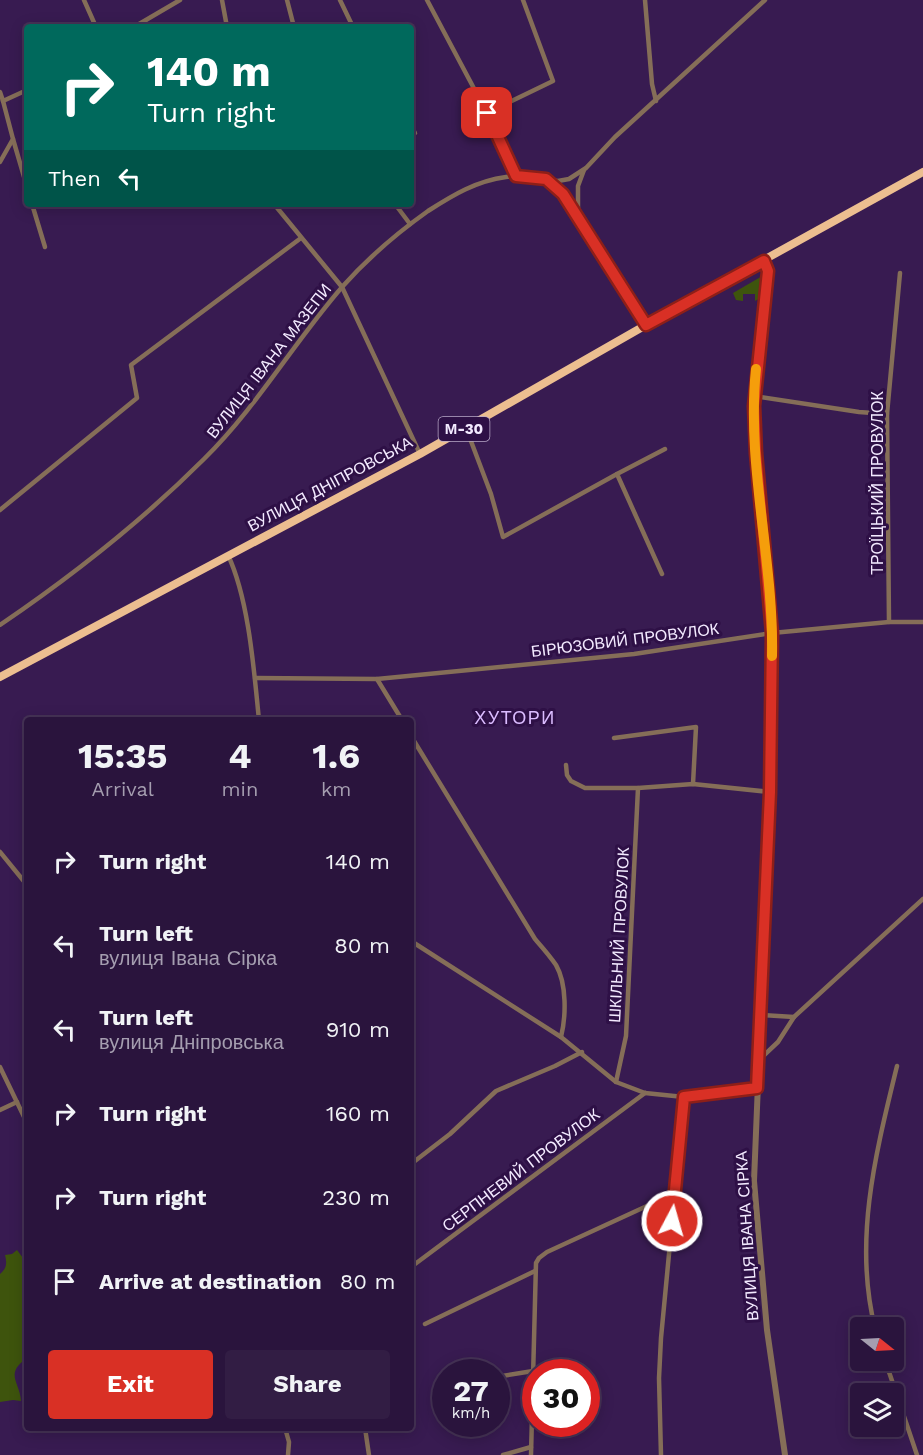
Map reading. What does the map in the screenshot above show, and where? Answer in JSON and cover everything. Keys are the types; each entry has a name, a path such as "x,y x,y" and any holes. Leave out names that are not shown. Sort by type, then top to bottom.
{"highway":[{"name":"ВУЛИЦЯ ДНІПРОВСЬКА","path":"0,677 420,454 646,325 923,172"}],"street":[{"path":"84,0 95,24"},
{"path":"139,24 180,0"},
{"path":"222,0 226,24"},
{"path":"287,0 293,24"},
{"path":"340,0 352,24"},
{"path":"427,0 487,113 516,176"},
{"path":"487,113 553,81 523,0"},
{"path":"645,0 652,84 656,102"},
{"name":"ВУЛИЦЯ ІВАНА МАЗЕПИ","path":"0,625 55,588 156,503 204,459 245,415 342,287 364,263 410,224 465,188 483,181 516,176 564,180 573,177 586,168 615,138 765,0"},
{"path":"3,101 24,91"},
{"path":"0,92 24,177"},
{"path":"0,162 13,139"},
{"name":"ВУЛИЦЯ ІВАНА МАЗЕПИ","path":"578,216 578,186 586,168"},
{"path":"546,179 563,194 646,325"},
{"path":"33,207 45,247"},
{"path":"276,207 342,287 420,454"},
{"path":"396,207 410,224"},
{"path":"0,510 137,398 131,365 301,238"},
{"name":"ВУЛИЦЯ ІВАНА СІРКА","path":"764,261 768,271 754,396 756,453 772,633 770,792 754,1181 767,1330 785,1455"},
{"name":"ТРОЇЦЬКИЙ ПРОВУЛОК","path":"889,622 887,414 900,273"},
{"path":"754,396 887,414"},
{"path":"466,428 491,494 503,537 665,449"},
{"path":"617,474 662,574"},
{"path":"228,555 234,567 245,614 259,717"},
{"name":"БІРЮЗОВИЙ ПРОВУЛОК","path":"255,678 377,679 634,654 772,633 889,622 923,622"},
{"path":"377,679 400,717"},
{"path":"614,738 696,727 693,784"},
{"path":"414,741 535,939 556,966 563,987 564,1025 561,1037"},
{"path":"566,765 567,775 571,782 588,788 638,788 693,784 770,792"},
{"name":"ШКІЛЬНИЙ ПРОВУЛОК","path":"616,1082 626,1036 638,788"},
{"path":"0,852 24,881"},
{"path":"758,1061 778,1042 794,1017 923,899"},
{"path":"414,943 561,1037 616,1082 645,1093 684,1097 757,1088"},
{"path":"760,1016 794,1017"},
{"path":"414,1162 450,1134 496,1091 582,1052"},
{"path":"872,1317 866,1279 867,1221 874,1160 897,1066"},
{"path":"0,1067 24,1117"},
{"name":"СЕРПНЕВИЙ ПРОВУЛОК","path":"414,1265 645,1093"},
{"path":"661,1455 659,1378 684,1097"},
{"path":"0,1110 17,1102"},
{"path":"533,1359 535,1270 539,1258 547,1252 660,1200 675,1198"},
{"path":"425,1324 535,1270"},
{"path":"889,1371 917,1455"},
{"path":"286,1431 290,1442 288,1455"},
{"path":"365,1431 369,1455"},
{"path":"531,1437 531,1455"},
{"path":"503,1455 531,1447"}],"green space":[{"path":"764,275 762,297 755,301 755,294 743,294 743,301 736,300 733,293"},
{"path":"17,1250 24,1258 24,1361 16,1369 15,1374 21,1401 0,1402 0,1274 6,1265 5,1255"}],"slow traffic":[{"path":"756,369 754,406 756,453 771,610 772,656"}],"district":[{"name":"ХУТОРИ","path":"515,717"}],"route":[{"path":"487,113 516,176 546,179 558,188 646,325 764,261 768,271 754,406 759,495 772,633 770,792 757,1088 684,1097 672,1221"}]}
